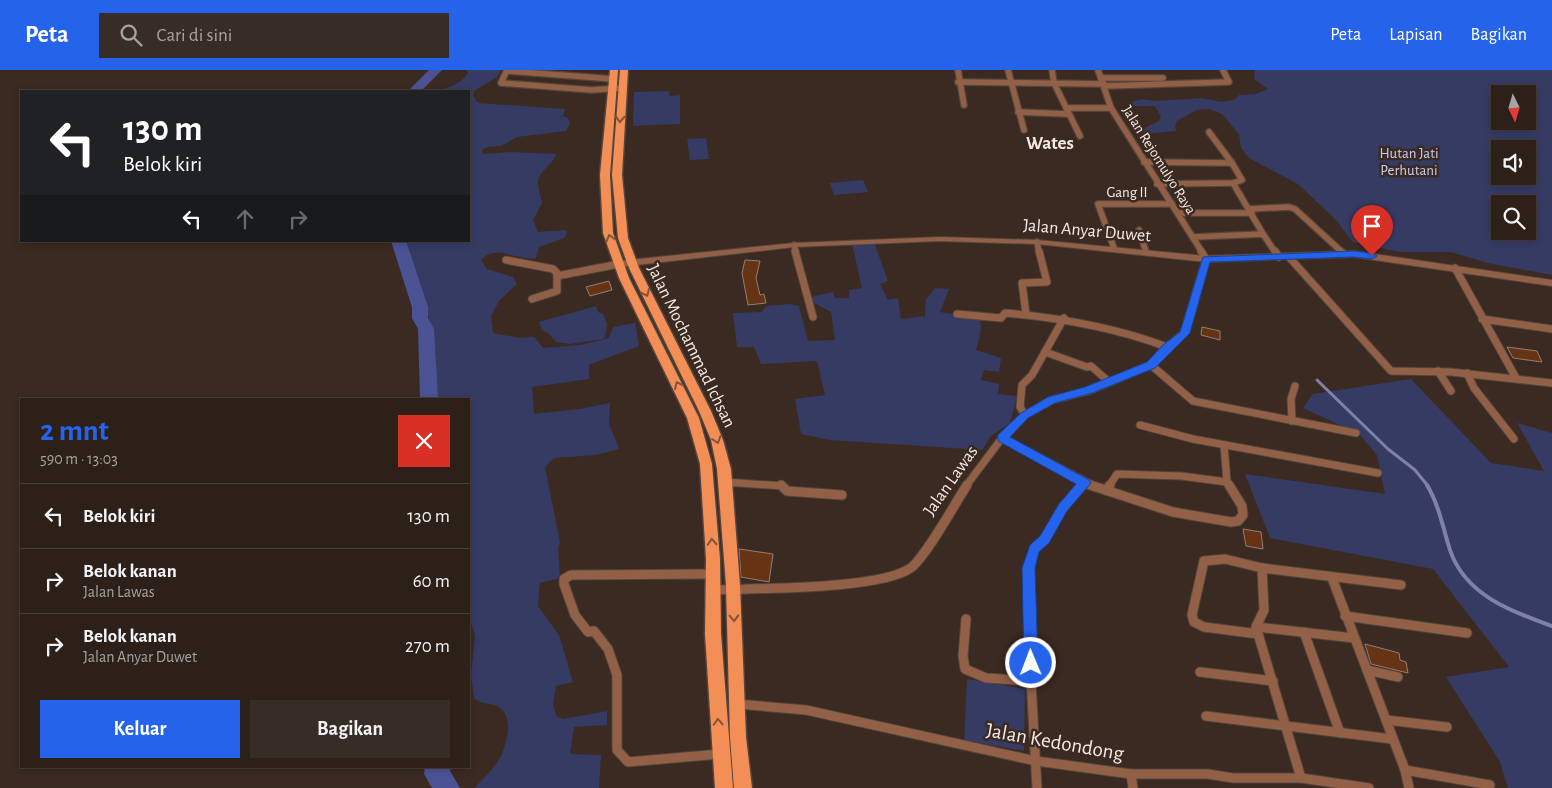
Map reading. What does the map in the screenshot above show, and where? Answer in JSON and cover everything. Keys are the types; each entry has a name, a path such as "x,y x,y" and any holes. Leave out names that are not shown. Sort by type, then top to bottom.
{"main road":[{"name":"Jalan Mochammad Ichsan","path":"624,70 616,82 606,175 608,233 618,264 693,418 702,443 710,493 720,754 724,788"},
{"name":"Jalan Mochammad Ichsan","path":"616,82 617,174 623,238 632,262 718,440 725,482 733,588 737,704 743,788"}],"street":[{"path":"507,70 616,82 592,90 501,83 500,81 507,70"},
{"path":"958,70 958,82 964,105"},
{"path":"1008,70 1024,130"},
{"path":"1052,70 1054,83 1080,136"},
{"name":"Jalan Rejomulyo Raya","path":"1098,70 1111,108 1157,184 1179,213 1206,259"},
{"path":"1103,82 1149,86 1228,82 1223,70"},
{"path":"958,82 1054,83 1163,78"},
{"path":"1018,112 1111,108"},
{"path":"1157,184 1233,183 1242,180 1210,132"},
{"path":"1144,162 1232,163"},
{"path":"1233,183 1279,258"},
{"name":"Gang II","path":"1114,248 1098,204 1172,204"},
{"path":"1179,213 1250,211 1289,207 1295,209 1344,254"},
{"path":"1139,230 1146,252"},
{"path":"1193,237 1263,234"},
{"name":"Jalan Anyar Duwet","path":"618,264 794,245 910,239 1037,242 1114,248 1206,259 1289,258 1344,254 1399,259 1552,283"},
{"path":"1026,314 1022,283 1047,282 1037,242"},
{"path":"794,245 813,317"},
{"path":"1289,258 1391,371 1438,371 1552,383"},
{"name":"Jalan Lawas","path":"713,590 870,582 892,579 906,572 918,561 956,499 1002,438 1024,416 1052,400 1088,390 1151,365 1167,347 1184,333 1206,259"},
{"path":"506,260 553,269 557,273 557,291 532,298"},
{"path":"558,276 618,264"},
{"path":"1455,268 1516,378"},
{"path":"957,314 1000,318 1005,313 1064,318 1144,338 1167,347"},
{"path":"1024,416 1020,408 1022,384 1032,375 1064,318"},
{"path":"1482,319 1552,329"},
{"path":"1046,352 1087,367 1091,366 1108,381"},
{"path":"1151,365 1193,401 1356,433"},
{"path":"1438,371 1451,392"},
{"path":"1467,374 1474,388 1514,439"},
{"path":"1292,421 1291,399 1295,386"},
{"path":"1140,425 1224,445 1378,473"},
{"path":"1002,438 1085,483 1140,503 1173,512 1231,522 1238,521 1243,516 1242,506 1227,482 1224,445"},
{"path":"1106,490 1117,474 1181,476 1227,482"},
{"path":"725,482 777,484 782,485 787,491 842,495"},
{"path":"1037,788 1031,681 1028,568 1034,549 1044,540 1063,507 1085,483"},
{"path":"1354,638 1304,632 1198,626 1192,615 1204,562 1209,559 1223,560 1262,568 1332,578 1401,585"},
{"path":"1262,568 1264,610 1257,630 1301,778"},
{"path":"712,574 572,575 564,579 575,615 588,632 594,631 608,649 617,675 617,750 628,762 720,754"},
{"path":"1332,578 1405,770 1409,788"},
{"path":"1345,616 1467,633"},
{"path":"966,619 963,656 965,669 986,678 1031,681"},
{"path":"1304,632 1340,733"},
{"path":"1367,670 1398,677"},
{"path":"1200,672 1273,681"},
{"name":"Jalan Kedondong","path":"737,704 806,710 1036,761 1131,774 1208,774 1234,783 1301,778 1369,788"},
{"path":"1206,716 1392,740"},
{"path":"1386,720 1447,726"},
{"path":"1405,770 1490,785"},
{"path":"1131,774 1133,788"}],"green space":[{"path":"467,70 501,70 497,77 474,91 473,96 478,103 565,109 563,116 568,118 570,123 566,131 517,137 501,146 487,147 482,150 482,154 511,152 556,154 552,162 540,175 538,185 542,203 533,220 538,232 566,230 567,233 564,238 539,247 536,258 529,259 493,253 481,260 487,269 513,277 517,284 499,301 491,316 493,333 520,338 534,337 543,348 580,345 609,338 613,327 635,323 639,346 589,365 589,379 532,387 534,414 610,403 609,424 619,449 596,455 554,458 545,467 560,542 558,548 560,578 540,583 538,606 559,635 573,682 556,686 553,704 556,716 563,719 607,711 607,725 574,727 570,754 601,755 599,788 475,788 501,756 506,742 508,727 505,714 501,709 474,698 471,675 475,636 470,620 470,398 437,398 437,382 431,356 430,323 420,283 403,242 470,242 470,90 441,90 454,85 468,73"},
{"name":"Hutan Jati Perhutani","path":"1255,70 1552,70 1552,275 1488,263 1451,252 1400,252 1353,242 1335,219 1298,184 1249,158 1241,148 1239,134 1222,114 1209,109 1197,110 1177,121 1176,131 1144,134 1138,131 1159,121 1161,117 1155,106 1131,105 1131,102 1142,99 1156,101 1202,98 1221,102 1234,100 1239,95 1256,94 1268,89 1254,79"},
{"path":"668,91 670,96 680,95 680,124 633,126 634,92"},
{"path":"706,138 709,159 690,160 687,139"},
{"path":"863,180 868,192 834,195 830,183"},
{"path":"874,242 888,281 880,284 888,300 898,298 901,319 925,316 926,299 935,288 949,289 940,312 980,319 981,330 976,350 1001,358 999,372 984,370 981,380 999,384 998,394 1017,396 1010,423 991,436 982,450 830,440 801,434 795,399 825,395 817,361 761,364 754,347 737,347 733,313 762,312 766,306 789,304 799,306 808,341 835,340 831,312 814,303 811,297 833,292 835,298 849,298 849,290 862,288 852,243"},
{"path":"596,306 598,312 603,314 607,324 603,339 569,344 556,342 548,333 542,330 539,322"},
{"path":"1411,379 1491,463 1544,471 1517,423 1552,433 1552,788 1508,788 1500,762 1446,677 1509,667 1433,569 1270,538 1245,474 1385,494 1377,455 1359,434 1303,408 1313,394"},
{"path":"967,679 1025,689 1024,751 964,740"}],"building":[{"path":"745,260 760,261 756,278 760,295 764,294 766,303 748,305 742,273"},
{"path":"609,281 612,290 590,296 586,287"},
{"path":"1202,327 1220,331 1220,340 1201,335"},
{"path":"1507,347 1537,351 1542,362 1513,358"},
{"path":"1243,529 1261,532 1263,549 1246,546"},
{"path":"739,549 773,554 769,582 741,577"},
{"path":"1365,644 1399,653 1400,660 1406,662 1408,673 1371,664"}],"waterway":[{"path":"415,90 436,70"},
{"path":"398,242 420,307 420,318 426,329 429,398"},
{"path":"1317,380 1388,449 1415,470 1428,486"},
{"path":"1427,485 1438,509 1450,550 1457,566 1467,579 1478,590 1506,608 1552,626"},
{"path":"438,768 437,774 447,788"}],"district":[{"name":"Wates","path":"1050,143"}],"route":[{"path":"1031,663 1030,574 1028,568 1034,549 1044,540 1063,507 1085,483 1002,438 1024,416 1052,400 1088,390 1151,365 1167,347 1184,333 1206,259 1289,258 1354,254 1372,256"}]}
